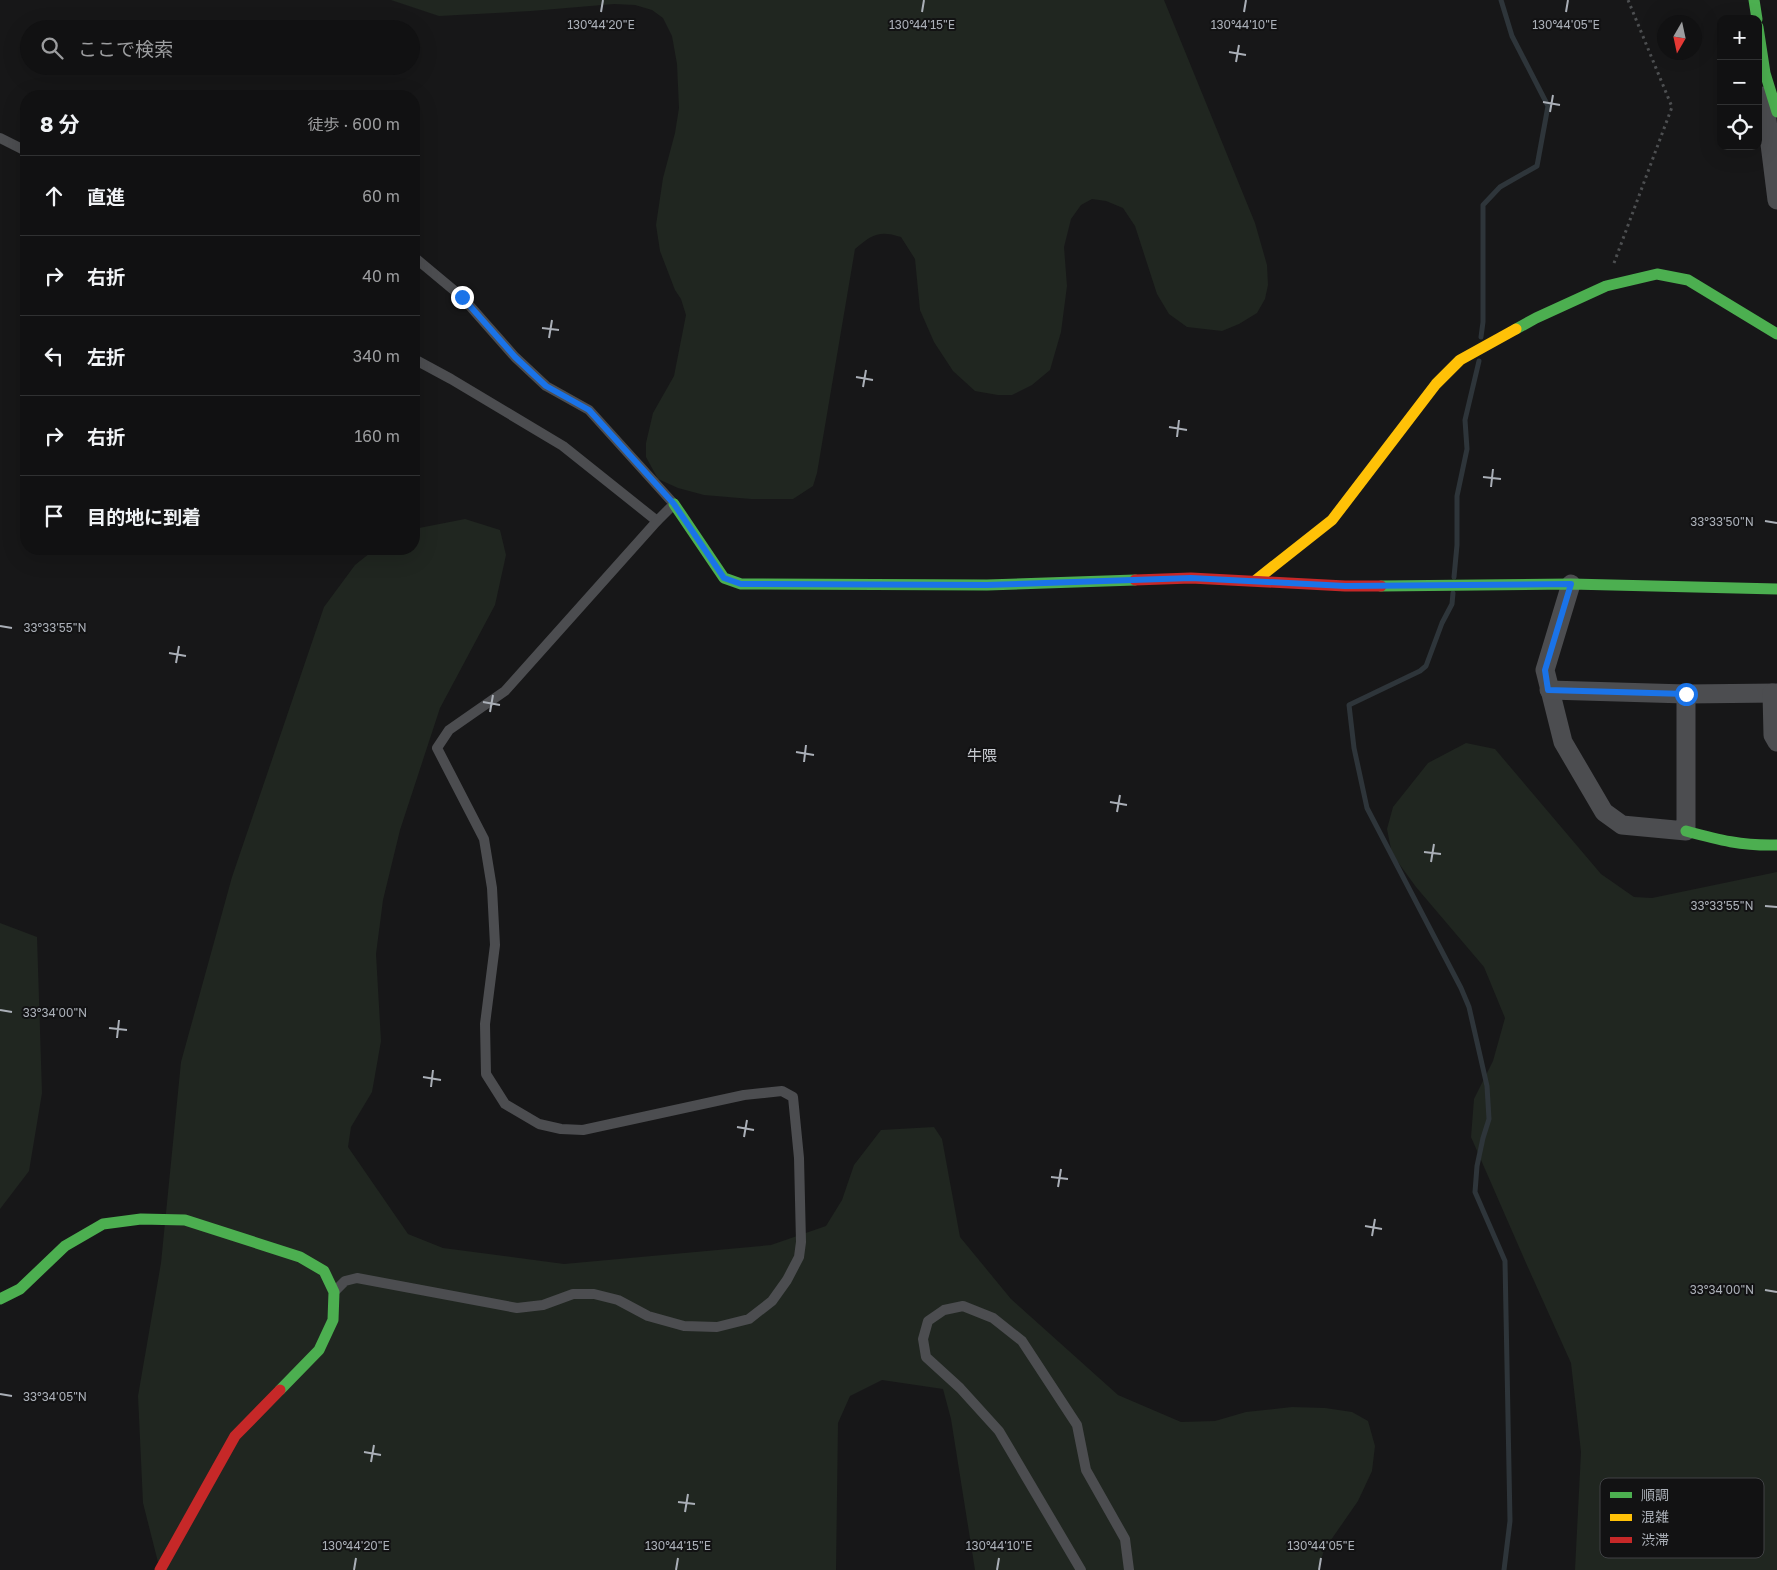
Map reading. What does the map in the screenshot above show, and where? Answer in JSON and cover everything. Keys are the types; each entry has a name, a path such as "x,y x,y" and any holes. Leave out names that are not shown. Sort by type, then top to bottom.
{"main road":[{"path":"1754,0 1756,15"},
{"path":"1762,53 1765,73 1777,112"},
{"path":"1256,580 1332,520 1436,384 1460,360 1536,318 1606,286 1657,274 1688,280 1777,334"},
{"path":"674,504 724,578 741,584 987,585 1191,578 1345,586 1571,584 1777,589"},
{"path":"1686,831 1753,846 1777,845"},
{"path":"0,1299 20,1289 66,1246 103,1224 141,1219 185,1220 300,1257 324,1271 334,1292 333,1320 320,1350 235,1436 160,1570"}],"street":[{"path":"1765,73 1763,93 1777,200"},
{"path":"1571,584 1545,670 1548,690 1563,742 1604,812 1622,825 1686,831 1686,694"},
{"path":"1548,690 1686,694 1774,693 1773,735 1777,742"}],"lane":[{"path":"0,138 20,148"},
{"path":"334,1292 345,1281 357,1278 517,1308 543,1305 573,1294 594,1294 618,1300 648,1316 684,1326 717,1327 749,1319 772,1301 787,1280 799,1258 801,1242 794,1097 782,1091 744,1095 583,1130 561,1129 539,1124 505,1104 486,1074 486,1024 495,945 492,888 484,839 437,748 449,730 505,690 674,504 589,410 546,386 515,357 462,297 420,262"},
{"path":"420,362 563,446 658,521"},
{"path":"1081,1570 998,1431 960,1388 926,1357 923,1339 928,1321 944,1310 963,1306 992,1318 1022,1341 1077,1425 1086,1470 1125,1539 1129,1570"}],"path":[{"path":"1606,286 1672,107 1628,0"}],"shaded area":[{"path":"391,0 1164,0 1255,223 1267,265 1268,285 1265,299 1257,313 1239,324 1222,331 1187,327 1169,314 1157,294 1135,226 1123,208 1106,201 1092,199 1081,205 1071,219 1064,247 1067,286 1061,332 1050,370 1032,385 1012,395 998,395 975,391 953,371 934,342 920,310 915,259 901,237 887,234 876,235 855,249 817,473 813,486 793,499 751,499 704,495 678,488 658,479 646,457 646,443 653,413 674,376 686,315 660,251 656,225 663,178 675,133 679,108 677,64 672,36 663,18 652,10 635,5 614,4 439,16"},
{"path":"465,519 500,530 506,555 495,605 440,708 400,830 383,900 376,954 381,1041 372,1092 351,1127 348,1147 408,1234 443,1248 564,1264 771,1245 826,1226 842,1200 854,1165 881,1130 934,1127 942,1139 960,1237 1011,1299 1118,1395 1181,1422 1215,1421 1246,1412 1292,1407 1325,1408 1352,1412 1368,1421 1375,1446 1372,1471 1358,1501 1324,1550 1318,1570 975,1570 951,1419 943,1389 882,1380 850,1396 838,1423 836,1570 160,1570 143,1503 138,1396 161,1263 181,1062 232,877 324,607 355,565 368,555 420,555 420,528"},
{"path":"1466,743 1495,749 1601,874 1634,897 1652,898 1777,872 1777,1570 1575,1570 1581,1452 1571,1363 1471,1137 1474,1099 1493,1061 1505,1018 1484,967 1416,887 1392,854 1387,829 1393,807 1428,763"},
{"path":"0,923 37,937 42,1093 29,1171 0,1209"}],"waterway":[{"path":"1481,337 1483,322 1483,205 1500,187 1537,166 1548,106 1512,36 1501,0"},
{"path":"1454,577 1457,545 1457,496 1467,449 1465,420 1479,361"},
{"path":"1453,593 1452,604 1442,623 1426,666 1420,671 1349,705 1354,748 1367,808 1461,988 1469,1007 1487,1086 1489,1119 1477,1166 1475,1192 1505,1261 1510,1521 1504,1570"}],"traffic: fast":[{"path":"1754,0 1756,15"},
{"path":"1762,53 1765,73 1777,112"},
{"path":"1516,329 1606,286 1657,274 1688,280 1777,334"},
{"path":"674,504 724,578 741,584 987,585 1135,580"},
{"path":"1381,586 1571,584 1777,589"},
{"path":"1686,831 1731,842 1777,845"},
{"path":"0,1299 20,1289 65,1246 103,1224 141,1219 185,1220 300,1257 324,1271 334,1292 333,1320 319,1350 280,1390"}],"traffic: slow":[{"path":"1256,580 1332,520 1436,384 1460,360 1516,329"}],"traffic: jam":[{"path":"1135,580 1191,578 1345,586 1381,586"},
{"path":"160,1570 235,1436 280,1390"}],"district":[{"name":"牛隈","path":"982,755"}],"route":[{"path":"462,297 515,357 546,386 589,410 674,504 724,578 741,584 987,585 1191,578 1345,586 1571,584 1545,670 1548,690 1686,694"}]}
